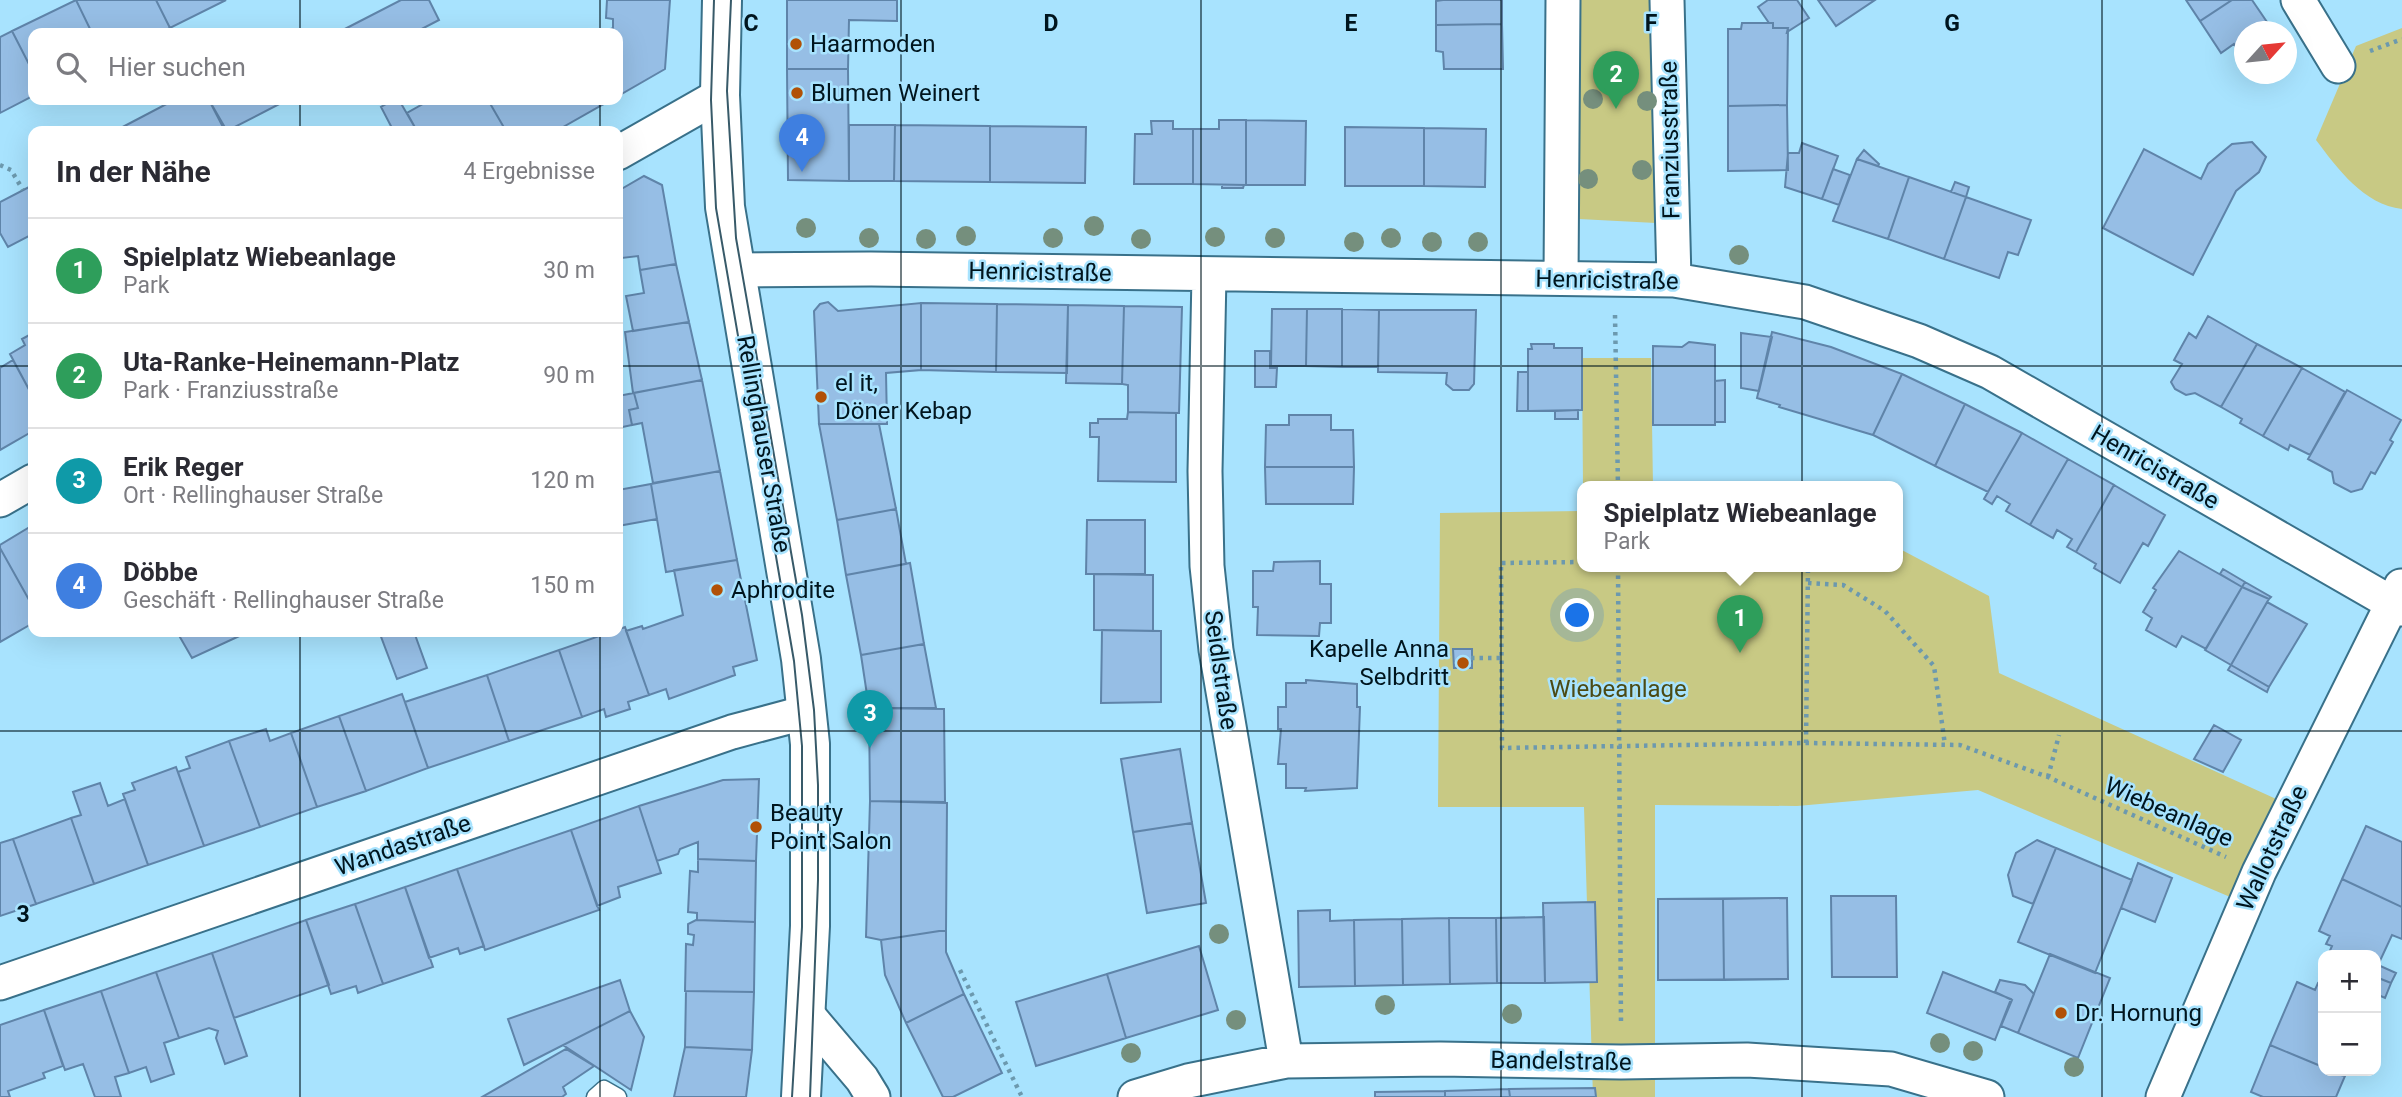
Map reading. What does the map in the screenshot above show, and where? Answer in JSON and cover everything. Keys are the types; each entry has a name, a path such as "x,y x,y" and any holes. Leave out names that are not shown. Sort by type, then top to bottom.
{"main road":[{"name":"Rellinghauser Straße","path":"722,0 722,178 734,270 787,571 807,712 811,820 807,1014 802,1097"}],"street":[{"path":"1560,278 1563,0"},
{"name":"Franziusstraße","path":"1667,0 1674,280"},
{"path":"2298,0 2338,66"},
{"path":"623,150 720,95"},
{"name":"Henricistraße","path":"734,270 872,269 1674,280 1805,302 1871,322 1978,367 2399,599"},
{"name":"Seidlstraße","path":"1209,275 1205,471 1207,566 1216,650 1286,1061"},
{"path":"0,500 28,484"},
{"name":"Wallotstraße","path":"2163,1097 2259,872 2399,599"},
{"name":"Wandastraße","path":"0,983 732,732 807,712"},
{"path":"807,1014 862,1079 873,1097"},
{"name":"Bandelstraße","path":"1135,1097 1188,1081 1286,1061 1440,1059 1621,1062 1747,1060 1891,1069 1987,1097"}],"lane":[{"path":"595,1097 604,1088 618,1097"}],"path":[{"path":"2370,51 2402,39"},
{"path":"0,164 11,170 23,190"},
{"path":"1614,279 1618,481"},
{"name":"Wiebeanlage","path":"1577,562 1501,563 1502,748 1806,743 1960,745 2048,777 2259,872"},
{"path":"1618,572 1621,1062"},
{"path":"1806,743 1808,572"},
{"path":"1808,583 1843,585 1885,611 1934,666 1945,745"},
{"path":"1471,658 1501,658"},
{"path":"2048,777 2059,735"},
{"path":"960,970 1022,1097"}],"green space":[{"path":"1576,0 1654,0 1656,223 1579,219"},
{"path":"2402,28 2402,209 2388,206 2364,193 2342,173 2316,140 2356,46"},
{"path":"1582,358 1651,358 1653,481 1583,481"},
{"name":"Wiebeanlage","path":"1577,511 1577,572 1903,572 1903,551 1989,596 1999,673 2285,803 2242,902 1978,790 1797,806 1655,805 1655,1097 1593,1097 1584,807 1438,807 1440,513"}],"building":[{"path":"76,0 156,0 170,28 90,28"},
{"path":"76,0 90,28 28,28 28,62 12,31"},
{"path":"156,0 226,0 170,28"},
{"path":"401,0 429,0 439,20 424,28 347,28"},
{"path":"607,0 670,0 665,69 623,93 623,28 613,28 613,19 606,18"},
{"path":"787,0 897,0 897,21 849,20 848,69 787,69"},
{"path":"1502,0 1502,24 1436,25 1436,1"},
{"path":"1768,0 1797,0 1809,18 1787,32 1788,28 1773,28 1773,23 1769,23 1758,7"},
{"path":"1818,0 1875,0 1836,26"},
{"path":"2186,0 2232,0 2200,21"},
{"path":"2232,0 2252,0 2266,21 2234,21 2234,44 2221,53 2200,21"},
{"path":"1742,23 1773,23 1773,28 1788,28 1787,105 1728,106 1728,29 1741,29"},
{"path":"1502,24 1503,69 1444,69 1443,52 1436,51 1436,25"},
{"path":"12,31 28,62 28,99 0,113 0,37"},
{"path":"787,69 848,69 849,181 788,180"},
{"path":"164,105 212,105 222,126 125,126"},
{"path":"212,105 277,105 237,126 224,126"},
{"path":"402,105 414,126 391,126 381,107"},
{"path":"421,105 491,105 503,126 414,126 407,113"},
{"path":"491,105 600,106 565,126 503,126"},
{"path":"1787,105 1788,170 1728,171 1728,106"},
{"path":"1219,120 1246,120 1246,185 1193,184 1193,129 1219,129"},
{"path":"1246,120 1306,121 1305,185 1246,185"},
{"path":"1151,121 1173,121 1173,129 1193,129 1193,184 1134,184 1135,134 1152,134"},
{"path":"849,125 895,125 894,181 849,181"},
{"path":"895,125 990,126 990,182 894,181"},
{"path":"990,126 1086,127 1085,183 990,182"},
{"path":"1345,127 1424,128 1424,186 1345,186"},
{"path":"1424,128 1486,129 1485,187 1424,186"},
{"path":"2252,142 2266,157 2259,172 2236,191 2193,275 2103,228 2144,149 2201,179 2208,164 2232,144"},
{"path":"1802,143 1838,156 1822,199 1785,187 1788,153 1799,153"},
{"path":"1864,150 1879,164 1878,166 1857,159"},
{"path":"1857,159 1909,177 1888,239 1833,221"},
{"path":"1833,169 1850,175 1839,205 1822,199"},
{"path":"644,176 662,185 676,264 640,270 638,256 623,258 623,188"},
{"path":"1909,177 1966,197 1944,259 1888,239"},
{"path":"1955,182 1969,187 1966,197 1951,192"},
{"path":"1222,185 1244,185 1243,188 1222,188"},
{"path":"28,188 28,237 8,247 0,233 0,202"},
{"path":"1966,197 2031,220 2018,255 2008,252 1999,278 1944,259"},
{"path":"676,264 689,322 633,331 626,296 644,293 640,270"},
{"path":"828,302 838,311 921,303 921,370 886,373 887,424 819,424 814,311 820,304"},
{"path":"921,303 997,304 996,372 921,370"},
{"path":"997,304 1068,305 1067,373 996,372"},
{"path":"1068,305 1124,306 1122,384 1066,383"},
{"path":"1124,306 1182,307 1179,413 1128,412 1128,385 1122,384"},
{"path":"1272,309 1307,309 1306,366 1271,366"},
{"path":"1307,309 1342,309 1342,367 1306,366"},
{"path":"1342,309 1379,310 1378,367 1342,367"},
{"path":"1379,310 1476,310 1474,384 1469,390 1453,390 1446,384 1447,373 1378,372"},
{"path":"2208,316 2257,344 2221,407 2195,393 2186,395 2175,389 2171,382 2182,364 2174,360 2189,333 2196,338"},
{"path":"689,322 702,380 633,393 625,332"},
{"path":"1772,332 1831,347 1902,374 1873,435 1757,398"},
{"path":"1741,333 1772,337 1759,391 1741,388"},
{"path":"28,336 28,388 10,354 25,345 22,339"},
{"path":"1689,342 1715,345 1715,425 1653,425 1653,346 1682,347"},
{"path":"1531,344 1554,344 1554,348 1582,348 1582,410 1528,411 1528,349 1532,349"},
{"path":"2257,344 2302,368 2263,436 2240,423 2242,419 2221,407"},
{"path":"1255,351 1270,351 1270,368 1277,368 1276,387 1255,387"},
{"path":"13,360 28,388 28,434 0,450 0,368"},
{"path":"2302,368 2345,392 2310,455 2290,445 2288,450 2263,436"},
{"path":"1518,372 1528,372 1528,411 1517,411"},
{"path":"1902,374 1965,404 1935,466 1873,435"},
{"path":"702,380 720,471 653,483 642,423 632,425 629,410 638,408 634,393"},
{"path":"1725,380 1725,422 1715,422 1715,381"},
{"path":"2347,390 2401,420 2390,440 2393,442 2375,474 2371,472 2362,489 2351,492 2334,483 2332,472 2308,459"},
{"path":"634,393 638,408 629,410 632,425 623,427 623,395"},
{"path":"1965,404 2022,433 1988,492 1935,466"},
{"path":"1578,410 1578,419 1555,419 1555,411"},
{"path":"1128,412 1176,413 1176,482 1098,481 1099,437 1090,437 1090,423 1098,423 1098,419 1127,419"},
{"path":"1289,415 1331,415 1331,430 1353,430 1354,467 1265,467 1266,425 1289,425"},
{"path":"819,424 879,424 896,509 837,520"},
{"path":"2022,433 2068,459 2030,525 2006,511 2010,504 1997,496 1992,504 1984,499"},
{"path":"2068,459 2114,485 2076,552 2067,547 2072,539 2057,530 2053,538 2030,525"},
{"path":"1265,467 1354,467 1353,504 1266,504"},
{"path":"720,471 737,560 666,572 651,484"},
{"path":"651,484 657,519 623,525 623,489"},
{"path":"2114,485 2165,515 2148,546 2143,543 2120,583 2094,568 2096,564 2076,552"},
{"path":"896,509 906,564 846,575 837,520"},
{"path":"1087,520 1145,520 1145,574 1086,574"},
{"path":"28,528 28,598 0,548 0,545"},
{"path":"0,548 28,598 28,626 0,642"},
{"path":"2179,551 2242,587 2206,649 2182,636 2176,647 2146,630 2152,618 2143,612 2156,590 2153,588"},
{"path":"737,560 757,660 733,667 735,675 669,699 666,689 649,695 626,631 642,626 643,629 683,615 674,570"},
{"path":"1320,561 1320,584 1331,584 1331,623 1320,623 1319,636 1257,635 1258,607 1253,607 1253,571 1273,571 1274,562"},
{"path":"910,563 924,644 861,655 846,575"},
{"path":"2223,569 2245,582 2242,587 2220,574"},
{"path":"1094,574 1153,575 1153,631 1094,630"},
{"path":"2245,582 2271,597 2269,599 2242,587"},
{"path":"2242,587 2269,599 2231,665 2205,650"},
{"path":"2267,602 2307,624 2269,687 2231,665"},
{"path":"625,627 649,695 628,702 630,709 606,717 604,709 582,717 559,650 596,637 623,637"},
{"path":"1102,630 1161,631 1161,702 1101,703"},
{"path":"180,637 237,637 192,658"},
{"path":"381,637 416,637 427,668 397,679"},
{"path":"924,644 936,708 869,708 861,655"},
{"name":"Kapelle Anna Selbdritt","path":"1453,649 1472,649 1472,668 1454,668"},
{"path":"559,650 582,717 509,741 487,675"},
{"path":"2231,665 2269,687 2267,692 2228,670"},
{"path":"487,675 509,741 428,768 405,702"},
{"path":"1306,680 1357,684 1357,707 1360,707 1357,788 1305,791 1306,788 1286,788 1286,764 1278,764 1281,729 1278,729 1278,707 1286,707 1286,683 1306,683"},
{"path":"402,694 428,768 366,791 339,716"},
{"path":"869,708 944,709 945,802 870,801"},
{"path":"339,716 366,791 317,807 291,733"},
{"path":"2214,725 2241,740 2223,772 2194,759"},
{"path":"266,729 270,741 291,733 317,807 260,827 229,741"},
{"path":"229,741 260,827 204,846 178,772 190,768 186,757"},
{"path":"1180,749 1192,823 1133,832 1121,759"},
{"path":"176,767 204,846 148,865 123,794 135,790 132,783"},
{"path":"759,779 756,861 698,859 698,842 680,849 678,854 657,861 639,806 723,780"},
{"path":"100,783 108,806 125,799 148,865 94,884 71,818 81,815 73,792"},
{"path":"870,801 947,803 946,930 881,940 866,937"},
{"path":"639,806 661,873 618,887 620,897 597,906 571,830"},
{"path":"71,818 94,884 36,904 13,839"},
{"path":"1192,823 1206,903 1147,913 1133,832"},
{"path":"2366,826 2402,842 2402,907 2342,879"},
{"path":"571,830 599,910 485,950 457,869"},
{"path":"13,839 36,904 0,916 0,843"},
{"path":"2037,840 2056,848 2033,904 2013,896 2008,875 2016,853"},
{"path":"2056,848 2132,880 2095,973 2018,942"},
{"path":"698,859 756,861 755,922 697,920 697,913 688,912 690,871 698,872"},
{"path":"2138,863 2172,878 2155,922 2121,908"},
{"path":"457,869 484,946 460,954 458,948 429,958 405,887"},
{"path":"2342,879 2402,907 2402,939 2392,935 2381,959 2381,950 2330,950 2332,946 2326,944 2330,936 2319,931"},
{"path":"405,887 433,967 383,984 355,904"},
{"path":"1831,896 1896,896 1897,977 1832,977"},
{"path":"1787,898 1788,979 1724,980 1723,899"},
{"path":"1787,898 1788,979 1658,980 1658,899"},
{"path":"1658,899 1723,899 1724,980 1658,980"},
{"path":"1595,902 1597,982 1545,983 1543,903"},
{"path":"355,904 383,984 358,993 356,986 331,994 306,920"},
{"path":"1330,910 1330,921 1354,920 1355,986 1299,987 1298,911"},
{"path":"1544,917 1545,983 1497,983 1496,918"},
{"path":"1449,918 1450,984 1403,985 1402,919"},
{"path":"1449,918 1496,918 1497,983 1450,984"},
{"path":"1402,919 1403,985 1355,986 1354,920"},
{"path":"306,920 329,985 234,1018 212,953"},
{"path":"696,920 755,922 754,992 685,991 686,944 693,945 694,935 688,934 688,924"},
{"path":"946,930 946,952 964,994 906,1023 885,975 881,940"},
{"path":"1199,946 1218,1010 1126,1038 1107,974"},
{"path":"212,953 247,1056 225,1064 216,1038 218,1031 209,1028 179,1038 156,972"},
{"name":"Dr. Hornung","path":"2050,954 2110,978 2078,1058 2018,1033"},
{"path":"2381,966 2396,973 2391,983 2381,979"},
{"path":"156,972 179,1038 164,1043 174,1074 151,1082 146,1067 129,1073 101,991"},
{"path":"1943,972 2011,999 1995,1040 1927,1013"},
{"path":"1107,974 1126,1038 1036,1066 1016,1002"},
{"path":"2381,979 2391,983 2385,998 2381,996"},
{"path":"620,980 630,1011 524,1065 508,1019"},
{"path":"2000,980 2025,985 2034,994 2018,1033 2001,1026 2012,1000 1995,992"},
{"path":"2297,982 2315,990 2318,983 2318,1065 2270,1045"},
{"path":"101,991 129,1073 115,1077 121,1097 95,1097 83,1064 65,1070 44,1010"},
{"path":"686,991 754,992 752,1050 685,1047"},
{"path":"964,994 1002,1073 953,1097 943,1097 906,1023"},
{"path":"44,1010 63,1066 43,1073 45,1078 8,1091 10,1097 0,1097 0,1025"},
{"path":"630,1011 644,1037 631,1090 563,1045"},
{"path":"2270,1045 2318,1065 2318,1076 2345,1076 2336,1097 2263,1097 2251,1092"},
{"path":"685,1047 752,1050 746,1097 674,1097"},
{"path":"566,1049 594,1066 563,1087 566,1094 562,1097 482,1097"},
{"path":"1595,1088 1596,1097 1510,1097 1509,1089"},
{"path":"1509,1089 1510,1097 1445,1097 1445,1091"},
{"path":"1445,1091 1445,1097 1375,1097 1375,1092"}],"tram line":[{"path":"714,0 711,100 716,208 794,661 802,746 802,927 792,1097"},
{"path":"731,0 727,91 736,238 802,615 814,710 818,785 818,880 810,1097"}],"place":[{"name":"Haarmoden","path":"796,44"},
{"name":"Blumen Weinert","path":"797,93"},
{"name":"Uta-Ranke-Heinemann-Platz","path":"1616,109"},
{"name":"Döbbe","path":"802,172"},
{"name":"el it, Döner Kebap","path":"821,397"},
{"name":"Aphrodite","path":"717,590"},
{"name":"Spielplatz Wiebeanlage","path":"1740,653"},
{"name":"Kapelle Anna Selbdritt","path":"1463,663"},
{"name":"Erik Reger","path":"870,748"},
{"name":"Beauty Point Salon","path":"756,827"},
{"name":"Dr. Hornung","path":"2061,1013"}]}
